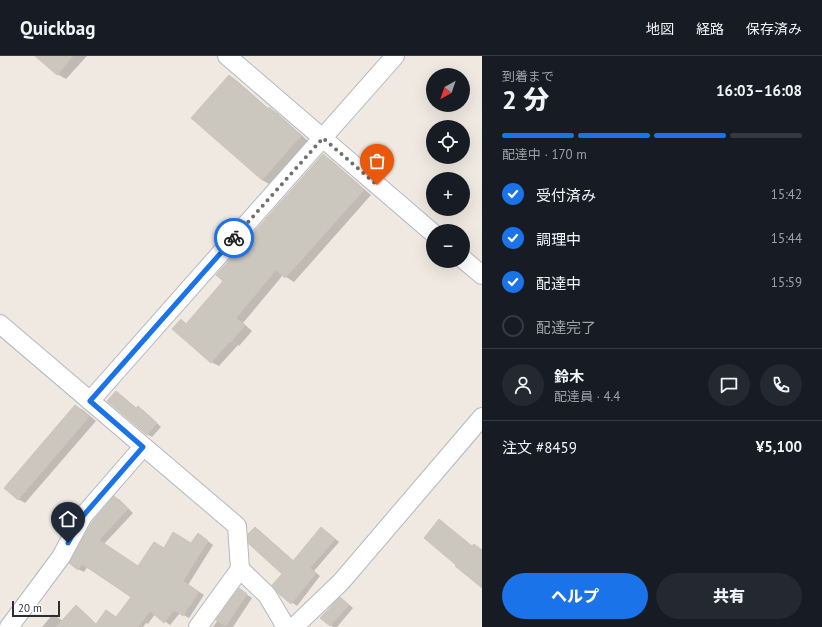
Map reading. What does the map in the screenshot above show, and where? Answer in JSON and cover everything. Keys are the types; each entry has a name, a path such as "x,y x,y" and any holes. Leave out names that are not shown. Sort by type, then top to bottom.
{"street":[{"path":"227,56 426,227"},
{"path":"90,401 395,56"},
{"path":"470,265 482,276"},
{"path":"0,324 237,526 240,569 198,627"},
{"path":"294,627 341,582 482,417"},
{"path":"9,627 61,556 83,516 143,447"},
{"path":"240,569 267,595 286,627"}],"building":[{"path":"35,56 73,56 57,75"},
{"path":"229,75 268,109 269,107 301,136 262,180 191,118"},
{"path":"323,154 364,190 285,278 276,270 236,318 245,325 211,363 172,329 181,319 186,324 223,281 216,275"},
{"path":"116,391 136,408 138,406 157,423 147,435 107,401"},
{"path":"75,405 89,417 18,500 4,488"},
{"path":"114,496 128,509 99,540 138,566 154,542 164,548 173,532 191,543 198,533 208,541 183,581 199,592 183,616 174,610 164,623 150,611 138,627 56,627 76,605 96,624 106,610 116,617 131,597 82,564 78,570 69,563 92,522"},
{"path":"439,519 472,546 474,544 482,550 482,588 424,538"},
{"path":"255,527 293,561 321,527 335,539 310,568 316,573 291,604 279,594 272,585 282,574 249,544 248,534"},
{"path":"239,588 247,594 226,626 216,620"},
{"path":"340,597 349,605 330,626 320,618"}],"way so far":[{"path":"234,238 323,138 377,185"}],"route":[{"path":"68,543 83,516 143,447 90,401 234,238"}]}
